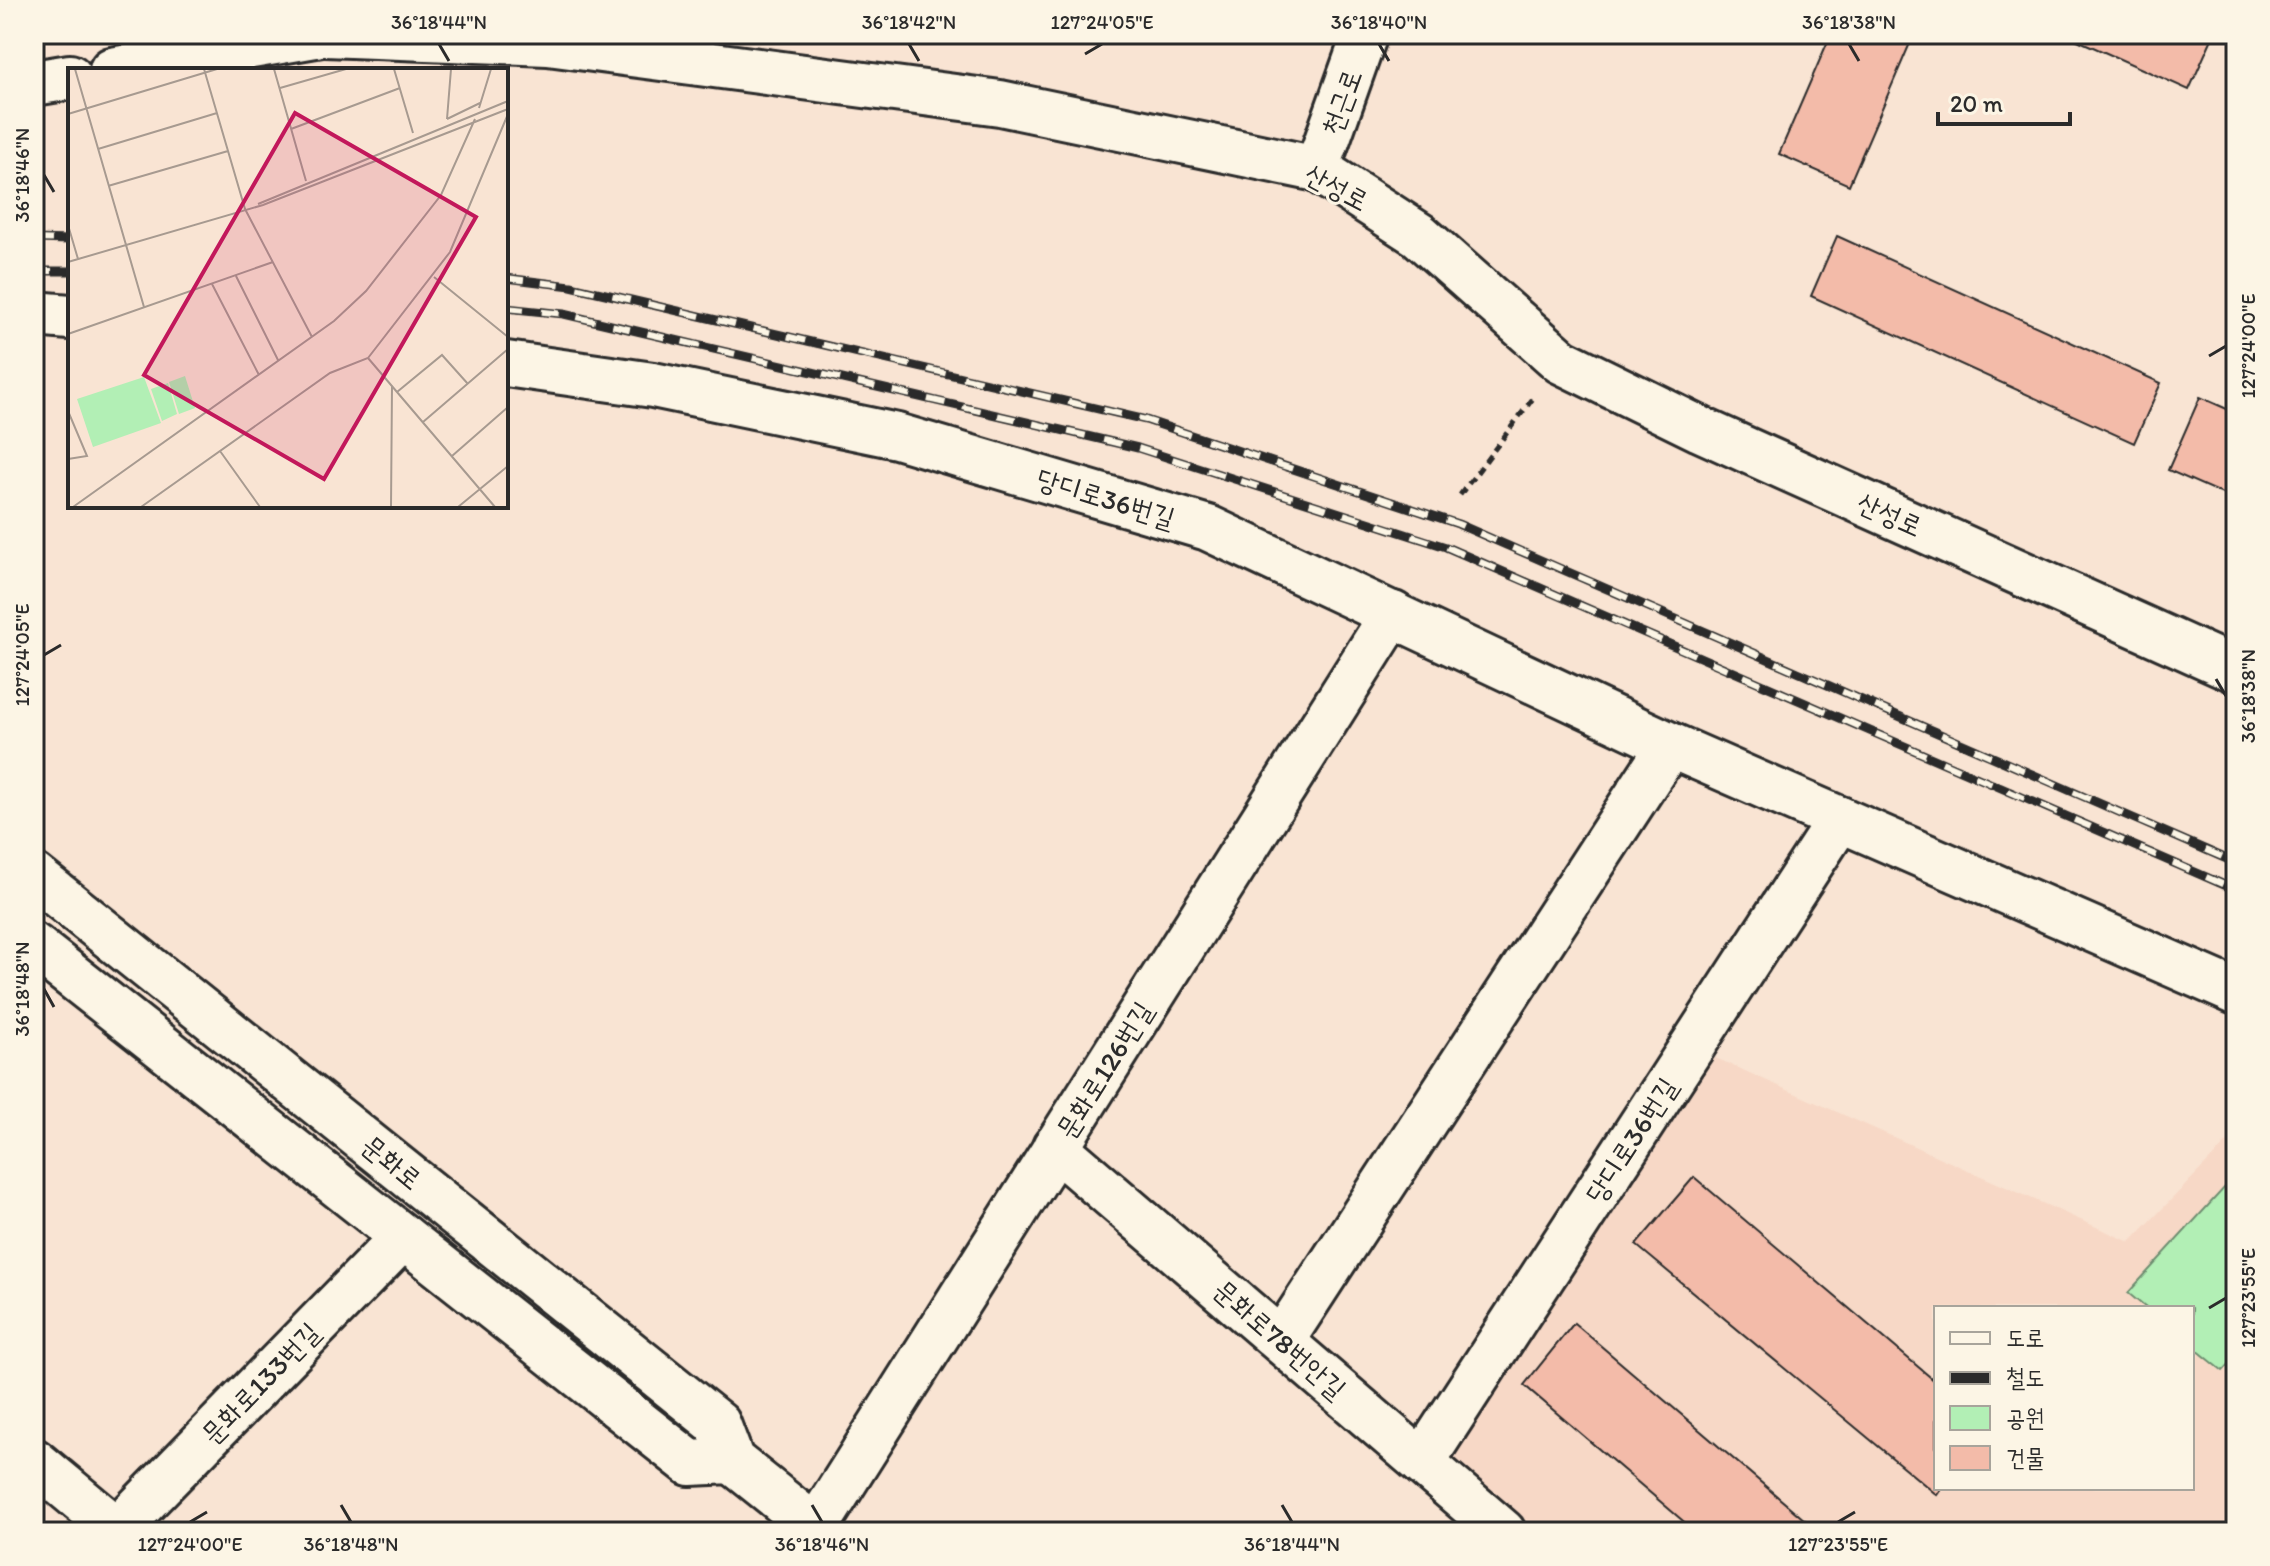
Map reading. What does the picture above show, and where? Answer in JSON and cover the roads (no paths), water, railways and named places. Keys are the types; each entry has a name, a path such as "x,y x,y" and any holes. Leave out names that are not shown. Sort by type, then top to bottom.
{"street":[{"name":"산성로","path":"124,68 324,34 549,38 1000,103 1317,169 1419,235 1561,361 1700,429 2236,670"},
{"name":"천근로","path":"1317,169 1365,34"},
{"path":"34,83 68,77"},
{"path":"34,314 68,317"},
{"name":"당디로36번길","path":"508,364 653,385 897,436 1208,528 1670,745 2236,992"},
{"name":"문화로126번길","path":"816,1530 1393,614"},
{"path":"1282,1340 1670,745"},
{"name":"당디로36번길","path":"1422,1462 1840,819"},
{"path":"34,849 205,980 297,1086"},
{"name":"문화로","path":"34,876 718,1424 732,1461 690,1463 34,946"},
{"path":"34,985 144,1069 298,1154"},
{"name":"문화로78번안길","path":"1055,1147 1503,1532"},
{"name":"문화로133번길","path":"34,1461 116,1531 403,1237"},
{"path":"732,1461 816,1530"}],"railway":[{"path":"34,239 68,240"},
{"path":"34,271 68,271"},
{"path":"508,278 571,286 1146,420 1458,524 2236,863"},
{"path":"508,308 564,314 1138,448 1446,547 2236,890"}]}
